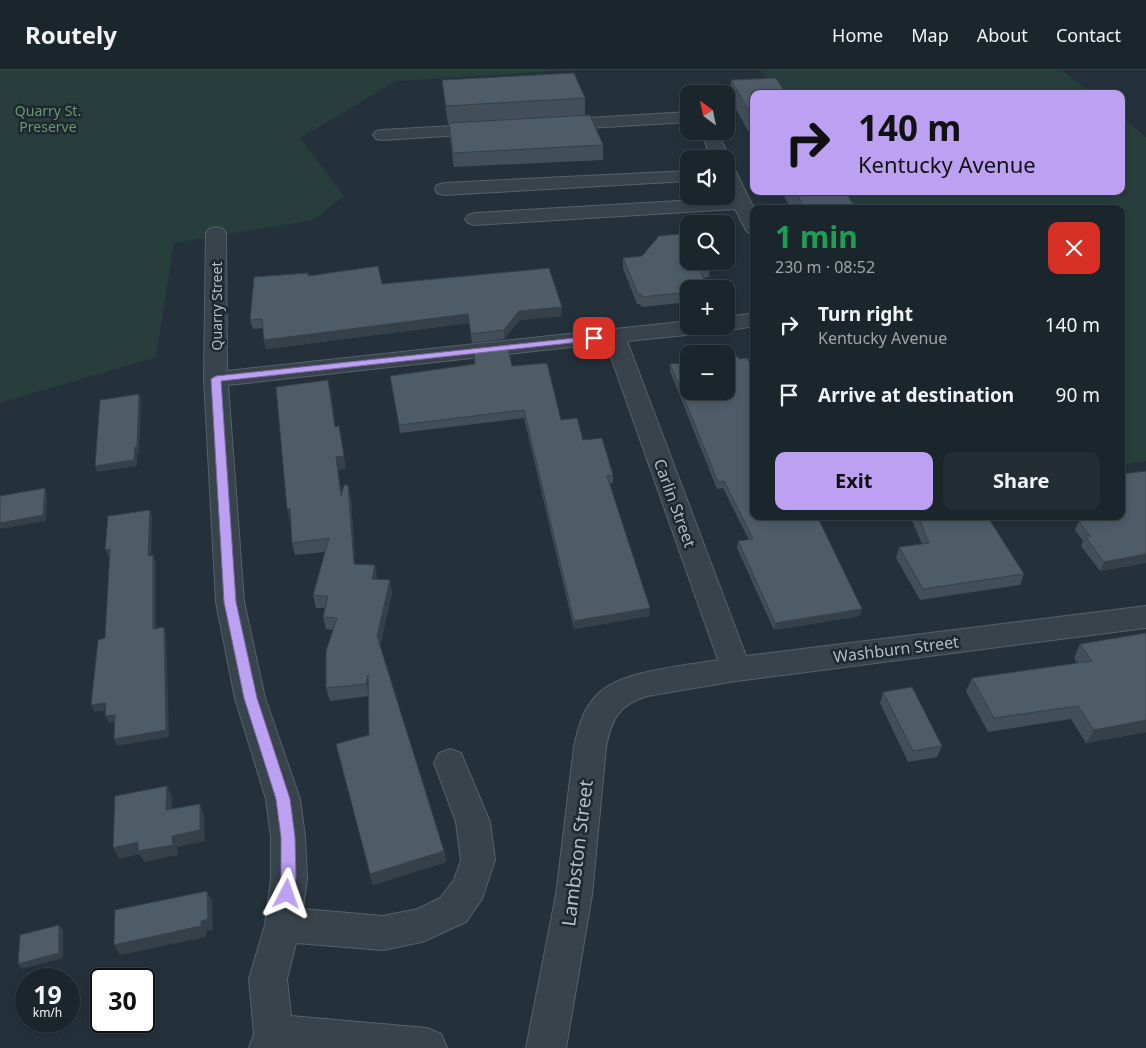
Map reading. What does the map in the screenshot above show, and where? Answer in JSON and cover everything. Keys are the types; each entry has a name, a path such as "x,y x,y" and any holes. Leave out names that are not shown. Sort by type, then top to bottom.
{"street":[{"path":"540,126 680,118"},
{"path":"382,135 501,128"},
{"path":"444,189 680,176"},
{"path":"735,189 750,220"},
{"path":"475,219 742,203"},
{"name":"Quarry Street","path":"216,233 216,379 230,602 250,698 283,799 288,837 289,878 283,925 268,979 272,1041"},
{"path":"735,322 750,320"},
{"path":"216,379 680,329"},
{"name":"Carlin Street","path":"614,336 736,669"},
{"name":"Washburn Street","path":"646,684 736,669 1146,617"},
{"name":"Lambston Street","path":"546,1048 574,895 590,747 595,723 608,703 625,691 646,684"},
{"path":"283,925 382,933 422,925 453,910 470,888 478,860 473,822 450,763"},
{"path":"272,1041 427,1048"}],"green space":[{"name":"Quarry St. Preserve","path":"0,70 573,70 396,81 300,138 344,196 313,220 174,243 156,357 0,403"},
{"path":"760,70 1062,70 1087,90 773,90"},
{"path":"1125,120 1146,137 1146,461 1125,464 1125,205 849,205 842,195 1125,195"}],"building":[{"path":"574,73 585,98 446,106 442,80"},
{"path":"776,78 784,90 750,90 750,113 731,80"},
{"path":"590,115 603,145 453,153 449,123"},
{"path":"797,195 847,195 854,205 803,205"},
{"path":"680,234 680,270 700,270 705,280 680,280 680,293 642,297 641,294 638,294 623,258 642,256 659,236"},
{"path":"378,266 382,284 549,268 562,307 519,311 504,330 471,334 468,314 264,340 262,319 250,320 254,277 308,273 308,276"},
{"path":"508,348 512,366 547,363 561,420 577,418 583,440 602,438 613,475 607,476 650,608 574,621 524,410 399,425 390,376 475,364 474,352"},
{"path":"735,356 737,356 739,359 747,358 750,364 750,520 819,520 862,609 775,623 738,541 753,539 724,481 718,482 685,400 735,400"},
{"path":"680,363 680,389 670,364"},
{"path":"328,380 335,427 339,426 344,456 336,457 341,496 344,485 348,485 354,564 375,565 372,579 390,580 377,636 444,851 370,874 336,744 369,735 368,675 366,684 326,688 326,651 337,618 323,617 328,596 313,595 329,538 292,543 290,509 287,509 276,387"},
{"path":"139,394 137,447 135,447 134,460 95,466 100,400"},
{"path":"1146,471 1146,554 1104,562 1085,536 1090,536 1079,521 1125,520 1125,474"},
{"path":"45,488 43,515 0,523 0,496"},
{"path":"150,510 148,556 153,555 153,629 164,627 166,730 114,739 115,715 105,716 106,703 91,705 98,640 105,638 110,549 105,550 108,516"},
{"path":"920,520 990,520 1024,574 923,589 899,547 929,543"},
{"path":"1146,633 1146,720 1094,730 1078,706 994,718 972,678 1092,661 1080,644"},
{"path":"912,687 942,746 913,751 883,692"},
{"path":"167,786 166,810 200,804 200,830 172,836 173,845 138,851 138,842 113,848 115,796"},
{"path":"207,891 208,919 201,921 201,926 114,945 115,910"},
{"path":"59,925 59,953 18,964 20,935"}],"route":[{"path":"287,894 289,878 288,837 283,799 250,698 230,602 216,379 594,338"}]}
